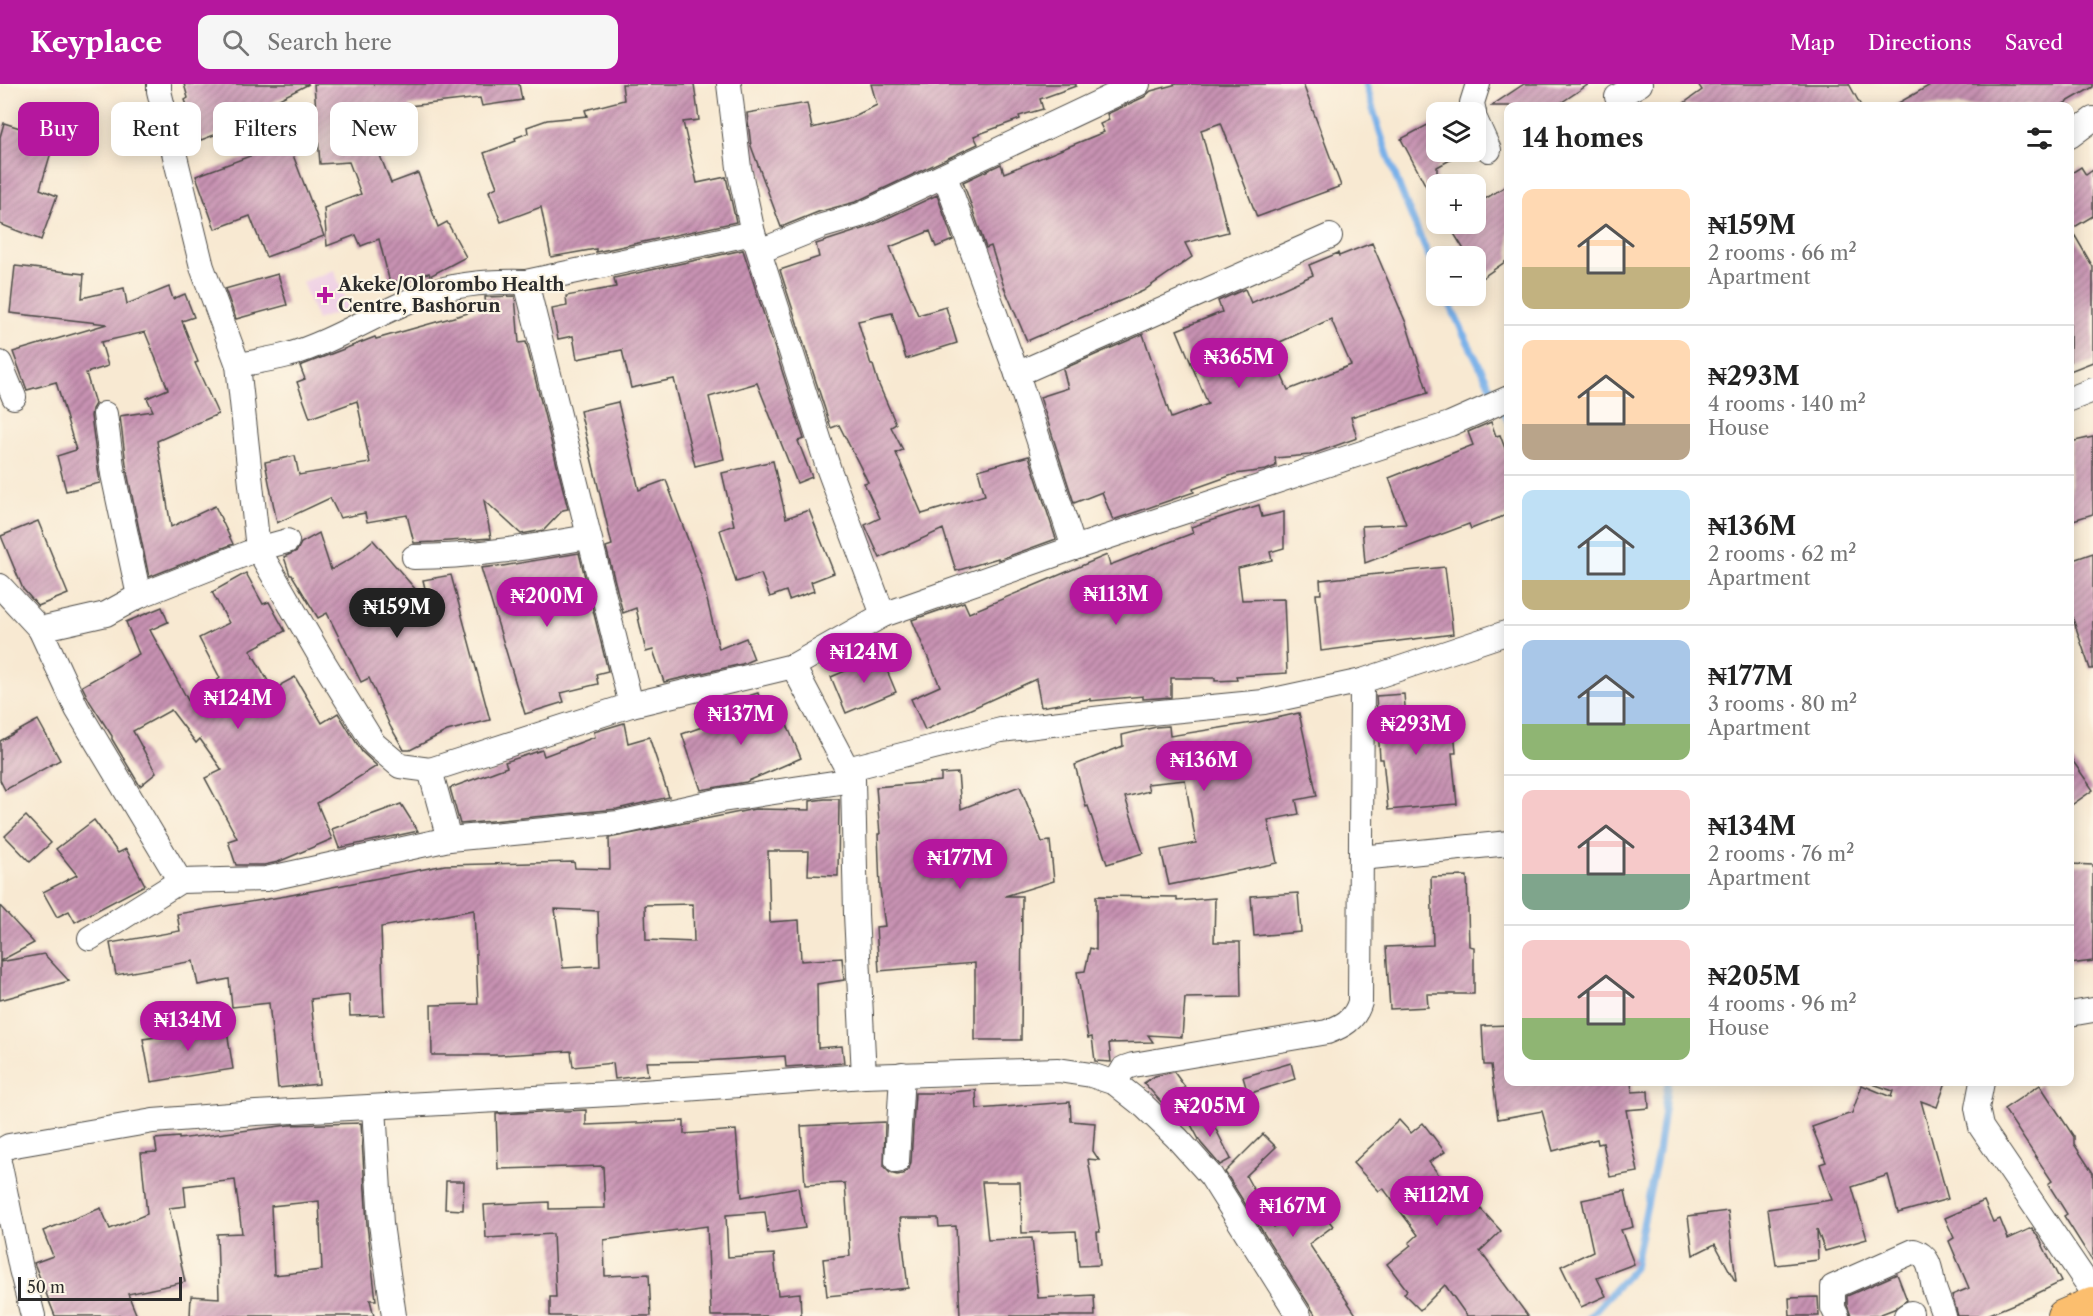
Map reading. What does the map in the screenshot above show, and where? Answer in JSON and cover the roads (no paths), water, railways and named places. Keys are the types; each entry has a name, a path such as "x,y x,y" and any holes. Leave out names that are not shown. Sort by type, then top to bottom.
{"main road":[{"path":"2063,1316 2093,1303"}],"street":[{"path":"159,84 179,180 202,267 238,365 258,549 374,744 400,766 430,770 631,705 793,666 883,615 1074,548 1450,424 1504,400"},
{"path":"729,84 739,168 757,242 830,470 883,615"},
{"path":"238,365 299,351 428,294 489,281 526,282 757,242 860,215 1138,84"},
{"path":"1472,102 1478,84"},
{"path":"1616,96 1640,84"},
{"path":"2074,133 2093,119"},
{"path":"1486,143 1489,150"},
{"path":"945,176 1017,374 1074,548"},
{"path":"1017,374 1330,236"},
{"path":"526,282 631,705"},
{"path":"0,363 14,397"},
{"path":"2074,397 2093,390"},
{"path":"105,414 113,474 139,596"},
{"path":"414,557 451,557 588,537"},
{"path":"40,629 106,614 139,596 258,549 287,541"},
{"path":"0,586 40,629 77,709 180,881"},
{"path":"90,938 180,881 266,879 449,839 619,823 850,775 1001,730 1264,702 1362,681 1504,635"},
{"path":"793,666 850,775 864,1076"},
{"path":"1115,1083 1124,1068 1133,1065 1327,1032 1351,1020 1357,1013 1360,1002 1362,681"},
{"path":"430,770 449,839"},
{"path":"1361,858 1504,844"},
{"path":"2074,1013 2093,1010"},
{"path":"0,1155 2,1150 9,1146 153,1121 256,1113 629,1093 864,1076 1058,1070 1090,1075 1115,1083 1144,1106 1211,1176 1299,1316"},
{"path":"897,1161 902,1074"},
{"path":"1981,1086 1977,1108 1981,1127 2093,1292"},
{"path":"374,1107 381,1224 394,1316"},
{"path":"0,1166 18,1258 33,1316"},
{"path":"1837,1316 1833,1308 1833,1287 1914,1251 1921,1253 1932,1269 1933,1285 1944,1316"}],"waterway":[{"path":"1366,84 1397,181 1426,250"},
{"path":"1451,306 1504,413"},
{"path":"1590,1316 1634,1268 1658,1152 1667,1086"}],"place":[{"name":"Akeke/Olorombo Health Centre, Bashorun","path":"325,295"}]}
